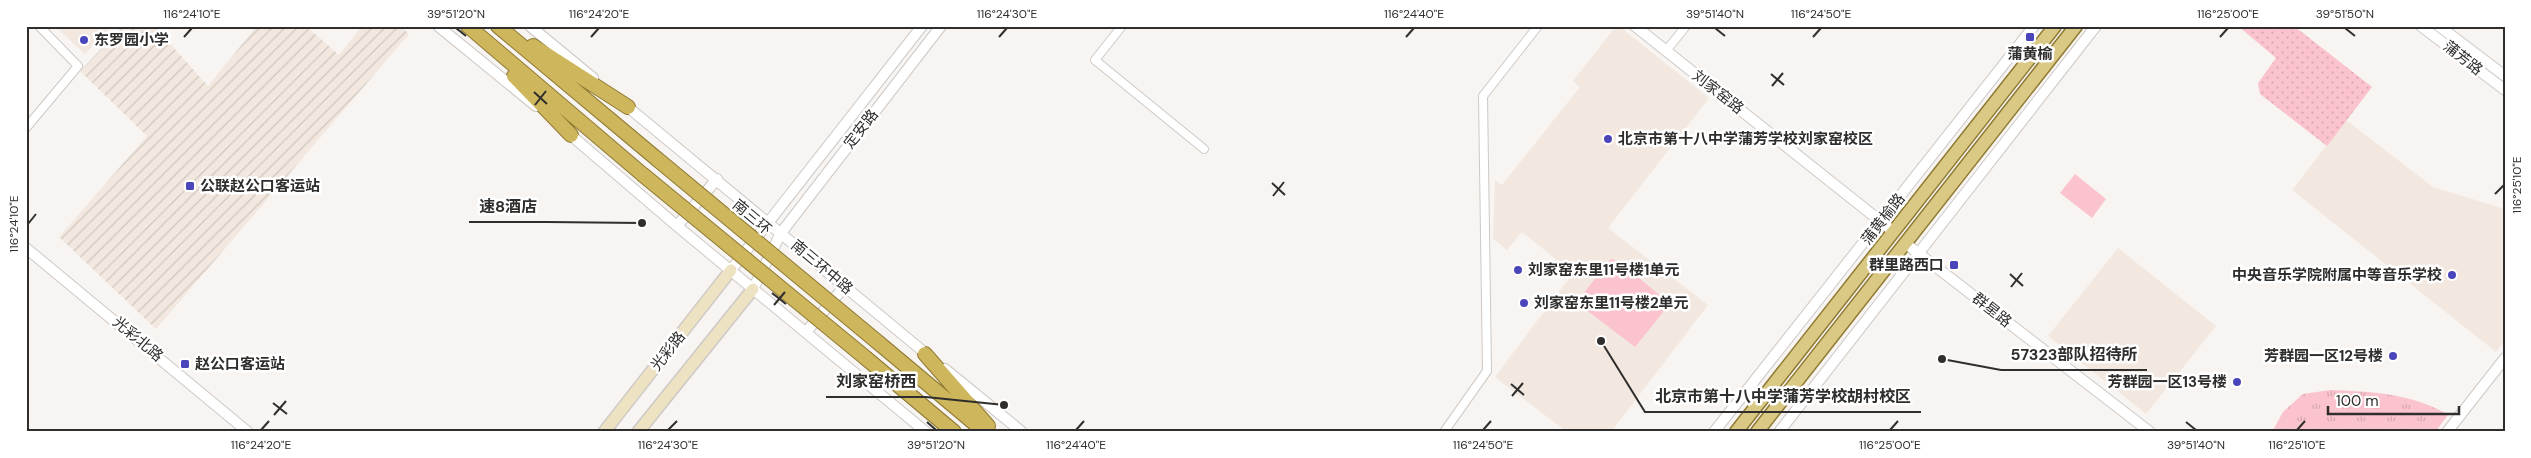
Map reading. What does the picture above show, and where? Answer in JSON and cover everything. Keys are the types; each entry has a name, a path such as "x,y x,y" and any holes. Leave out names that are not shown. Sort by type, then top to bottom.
{"highway":[{"path":"468,26 571,135"},
{"path":"468,26 642,174 954,432"},
{"name":"南三环","path":"498,26 985,432"},
{"path":"502,26 628,107"},
{"path":"925,354 993,432"}],"main road":[{"name":"蒲黄榆路","path":"1736,432 2055,26"},
{"path":"1757,432 2076,26"},
{"name":"光彩路","path":"604,432 731,270"},
{"name":"光彩路","path":"638,432 753,289"}],"street":[{"path":"27,125 78,66 39,26"},
{"path":"438,26 926,432"},
{"name":"南三环中路","path":"530,26 769,222 925,354 1022,432"},
{"name":"定安路","path":"731,270 922,26"},
{"name":"定安路","path":"753,289 781,232 941,26"},
{"path":"1122,26 1095,60 1204,149"},
{"path":"1444,432 1488,370 1483,96 1538,26"},
{"name":"刘家窑路","path":"1635,26 1894,232"},
{"path":"1666,51 1686,26"},
{"path":"1714,432 2034,26"},
{"path":"1779,432 2096,26"},
{"name":"蒲芳路","path":"2421,26 2505,90"},
{"name":"蒲芳路","path":"2440,26 2505,76"},
{"path":"677,226 716,179"},
{"name":"群星路","path":"1905,243 2150,432"},
{"name":"光彩北路","path":"26,248 248,432"},
{"path":"806,332 844,286"},
{"path":"2447,432 2505,358"}],"shaded area":[{"name":"东罗园小学","path":"55,26 112,26 85,54"},
{"name":"公联赵公口客运站","path":"123,26 154,26 208,86 257,26 306,26 339,55 362,26 400,26 409,34 156,329 59,237 147,136 80,71"},
{"path":"1616,26 1619,26 1709,98 1608,228 1708,305 1611,432 1567,432 1495,377 1573,273 1522,232 1507,250 1493,239 1495,180 1502,185 1580,87 1573,81"},
{"name":"中央音乐学院附属中等音乐学校","path":"2346,120 2433,187 2505,209 2505,340 2496,352 2292,190"},
{"path":"2118,248 2216,326 2146,414 2048,336"}],"green space":[{"path":"2238,26 2294,26 2372,87 2327,146 2260,94 2258,83 2276,58"},
{"path":"2075,174 2106,199 2092,218 2060,193"},
{"path":"1611,259 1619,261 1664,299 1668,306 1635,347 1581,306 1578,300"},
{"path":"2330,390 2360,391 2406,398 2421,402 2448,415 2435,432 2272,432 2283,412 2303,394"}],"place":[{"name":"蒲黄榆","path":"2030,37"},
{"name":"东罗园小学","path":"84,40"},
{"name":"北京市第十八中学蒲芳学校刘家窑校区","path":"1608,139"},
{"name":"公联赵公口客运站","path":"190,186"},
{"name":"速8酒店","path":"642,223"},
{"name":"群里路西口","path":"1954,265"},
{"name":"刘家窑东里11号楼1单元","path":"1518,270"},
{"name":"中央音乐学院附属中等音乐学校","path":"2452,275"},
{"name":"刘家窑东里11号楼2单元","path":"1524,303"},
{"name":"北京市第十八中学蒲芳学校胡村校区","path":"1601,341"},
{"name":"芳群园一区12号楼","path":"2393,356"},
{"name":"57323部队招待所","path":"1942,359"},
{"name":"赵公口客运站","path":"185,364"},
{"name":"芳群园一区13号楼","path":"2237,382"},
{"name":"刘家窑桥西","path":"1004,405"}]}
